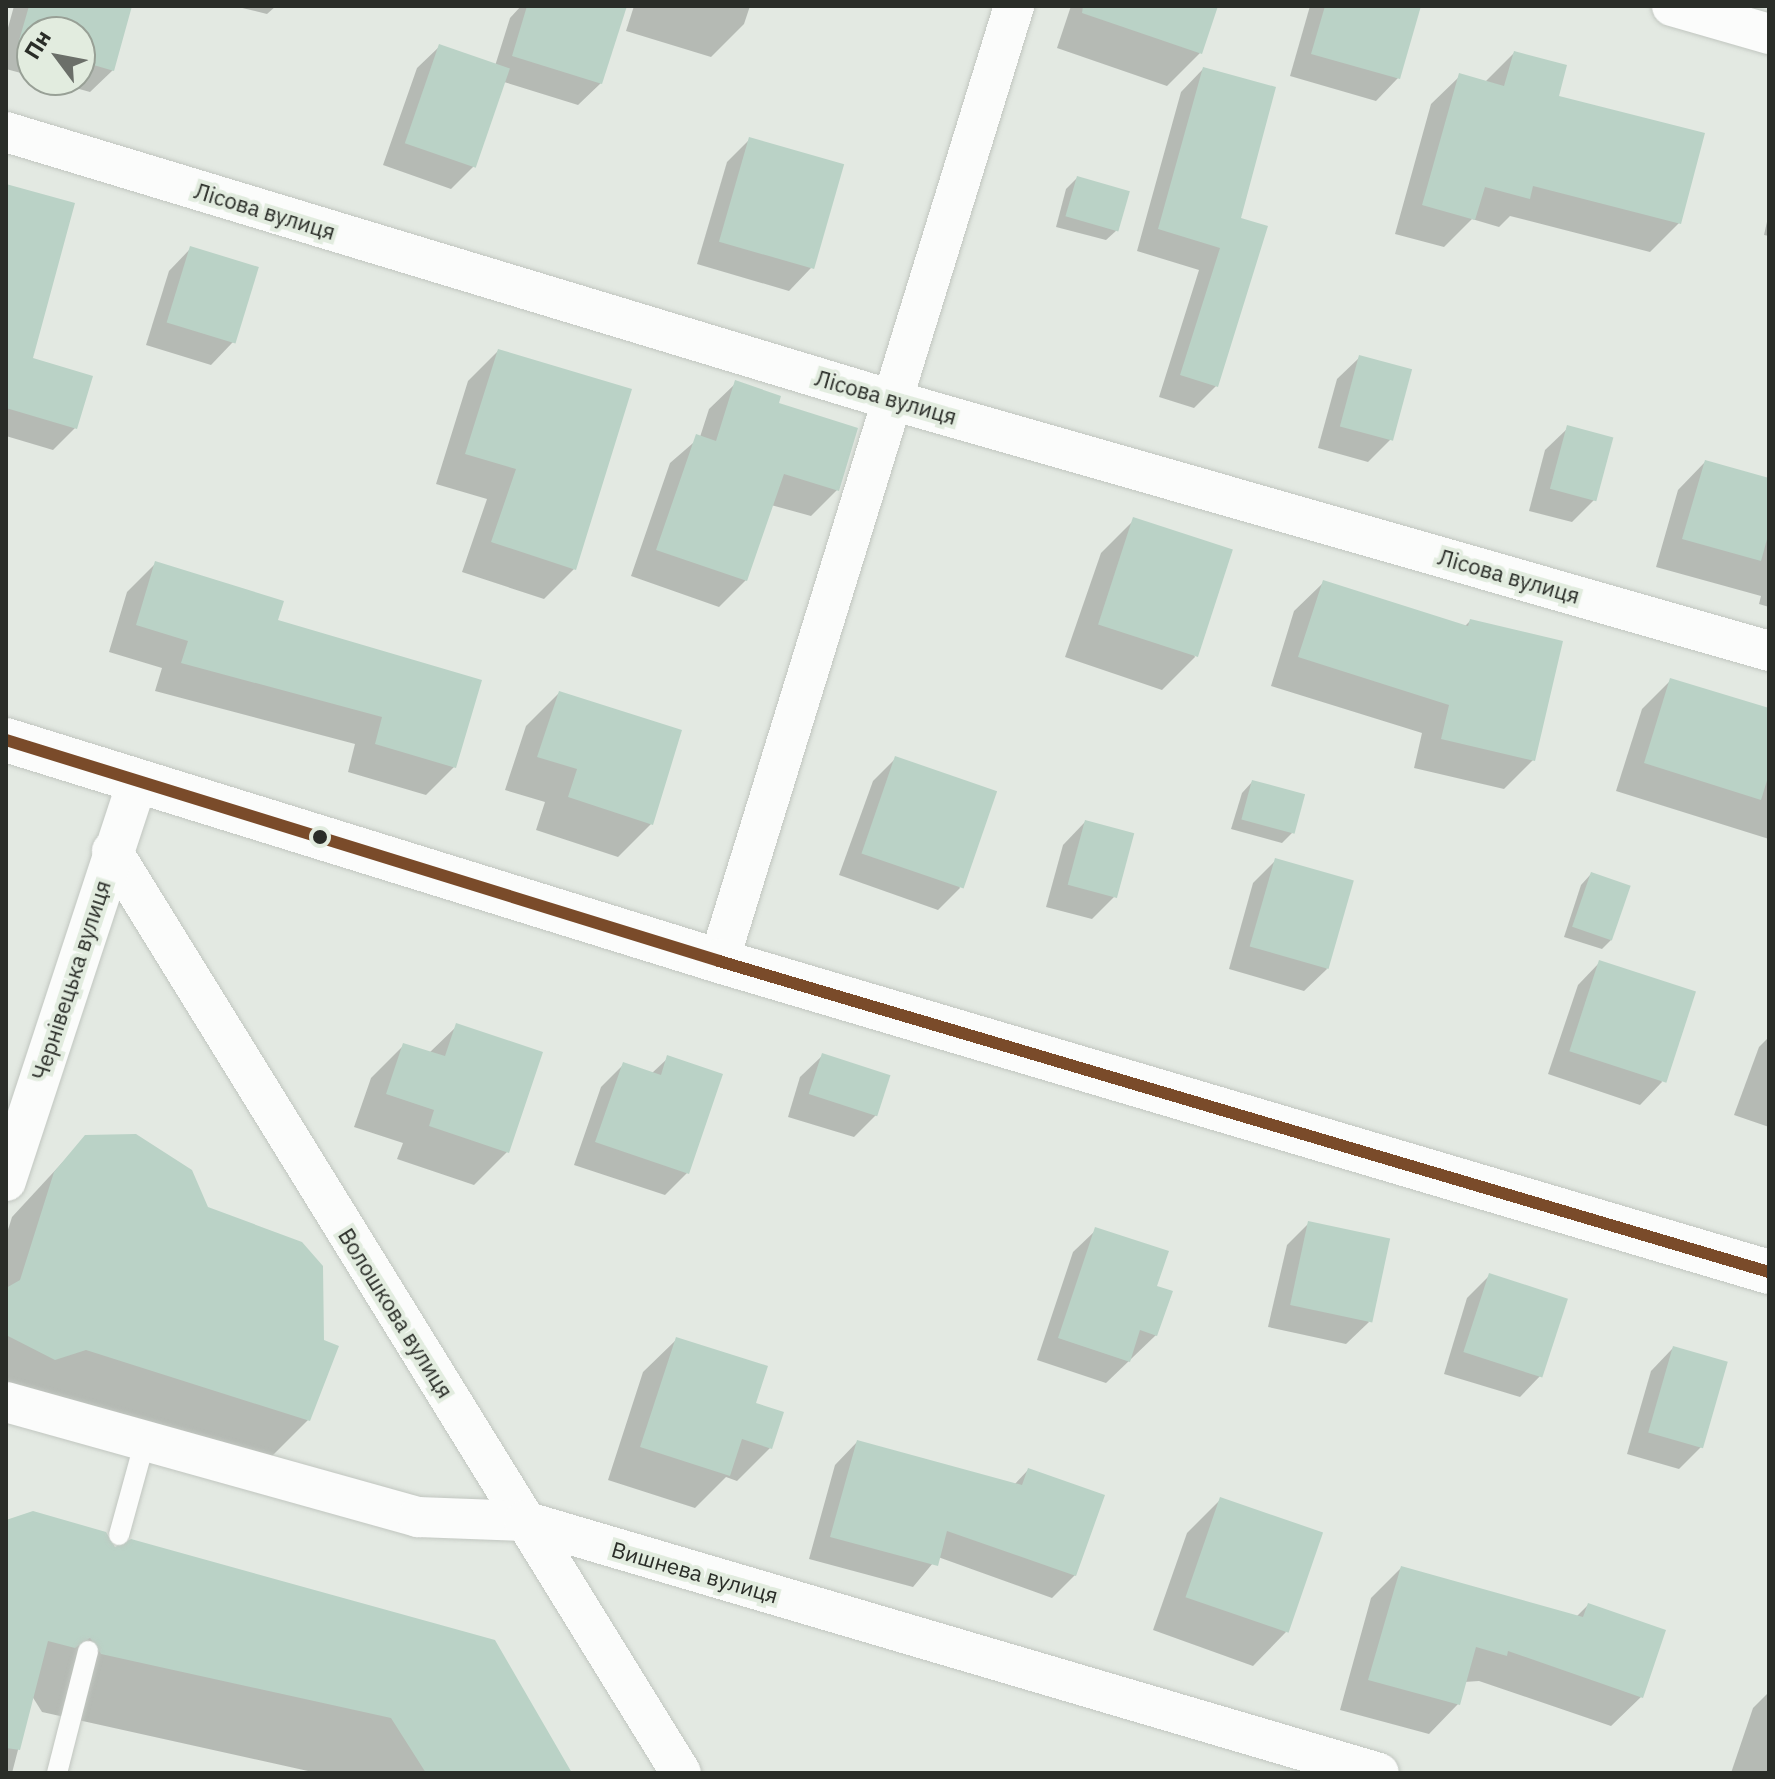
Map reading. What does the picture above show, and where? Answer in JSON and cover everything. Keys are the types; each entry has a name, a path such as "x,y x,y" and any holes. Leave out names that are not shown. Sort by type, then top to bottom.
{"main road":[{"path":"6,740 719,961 1769,1272"}],"street":[{"path":"719,961 1014,6"},
{"path":"1672,6 1769,34"},
{"name":"Лісова вулиця","path":"6,132 892,400 1769,651"},
{"name":"Чернівецька вулиця","path":"6,1181 138,779"},
{"name":"Волошкова вулиця","path":"112,851 681,1773"},
{"name":"Вишнева вулиця","path":"6,1402 144,1444 418,1517 524,1521 1379,1773"}],"lane":[{"path":"119,1535 144,1444"},
{"path":"57,1773 88,1651"}],"building":[{"path":"29,6 132,6 114,71 96,66 96,16 26,16"},
{"path":"527,6 627,6 602,84 512,56"},
{"path":"1083,6 1218,6 1202,54 1082,13"},
{"path":"1325,6 1421,6 1400,79 1311,54"},
{"path":"439,44 510,68 476,168 405,143"},
{"path":"1514,51 1567,65 1559,96 1705,133 1681,224 1533,186 1530,199 1485,187 1475,220 1422,205 1459,73 1504,86"},
{"path":"1203,67 1276,87 1241,218 1268,226 1218,387 1180,375 1220,248 1158,229"},
{"path":"749,137 844,164 814,269 719,242"},
{"path":"1077,176 1130,191 1118,232 1065,216"},
{"path":"6,184 75,203 33,358 93,376 77,429 6,408"},
{"path":"190,246 259,267 235,344 167,323"},
{"path":"498,349 632,389 576,570 491,542 516,469 465,454"},
{"path":"1359,355 1412,369 1393,441 1340,426"},
{"path":"735,380 781,396 779,403 858,428 839,491 784,474 747,581 656,550 696,434 716,441"},
{"path":"1567,425 1613,437 1596,501 1550,489"},
{"path":"1705,460 1769,478 1769,532 1761,561 1682,539"},
{"path":"1133,517 1233,549 1198,657 1098,624"},
{"path":"155,561 284,601 278,620 482,680 456,768 375,744 382,717 181,663 188,641 136,625"},
{"path":"1323,580 1468,626 1470,619 1563,641 1535,761 1441,739 1449,705 1298,657"},
{"path":"1670,678 1769,708 1769,774 1761,800 1644,763"},
{"path":"559,691 682,730 653,825 568,797 577,769 537,757"},
{"path":"895,756 997,791 964,889 861,853"},
{"path":"1252,780 1305,794 1295,834 1241,820"},
{"path":"1085,820 1134,833 1117,898 1068,885"},
{"path":"1275,858 1354,881 1328,969 1250,946"},
{"path":"1591,872 1631,886 1612,941 1572,927"},
{"path":"1599,960 1696,992 1666,1083 1569,1051"},
{"path":"456,1023 543,1052 509,1153 429,1126 434,1110 386,1094 403,1043 445,1056"},
{"path":"822,1053 890,1075 877,1116 809,1094"},
{"path":"667,1055 723,1074 689,1174 595,1142 623,1062 661,1075"},
{"path":"136,1134 192,1170 208,1207 302,1242 323,1266 324,1340 339,1346 310,1421 86,1350 55,1360 6,1335 6,1288 20,1280 54,1172 85,1135"},
{"path":"1308,1221 1390,1238 1372,1323 1290,1305"},
{"path":"1095,1227 1169,1251 1157,1286 1173,1291 1157,1336 1140,1330 1130,1362 1058,1338"},
{"path":"1489,1273 1568,1299 1542,1378 1463,1352"},
{"path":"676,1337 768,1366 756,1403 784,1412 772,1449 742,1439 730,1476 640,1447"},
{"path":"1673,1346 1728,1362 1703,1448 1648,1433"},
{"path":"857,1440 1022,1485 1028,1468 1105,1495 1076,1576 947,1531 938,1566 830,1537"},
{"path":"1220,1497 1323,1532 1289,1633 1185,1597"},
{"path":"33,1511 106,1532 115,1547 131,1539 495,1640 572,1773 426,1773 391,1718 101,1654 90,1638 75,1648 48,1641 20,1750 6,1748 6,1520"},
{"path":"1401,1566 1583,1617 1588,1603 1666,1630 1643,1698 1508,1651 1507,1656 1476,1647 1460,1705 1368,1680"}],"transit line":[{"path":"6,740 719,961 1769,1272"}]}
